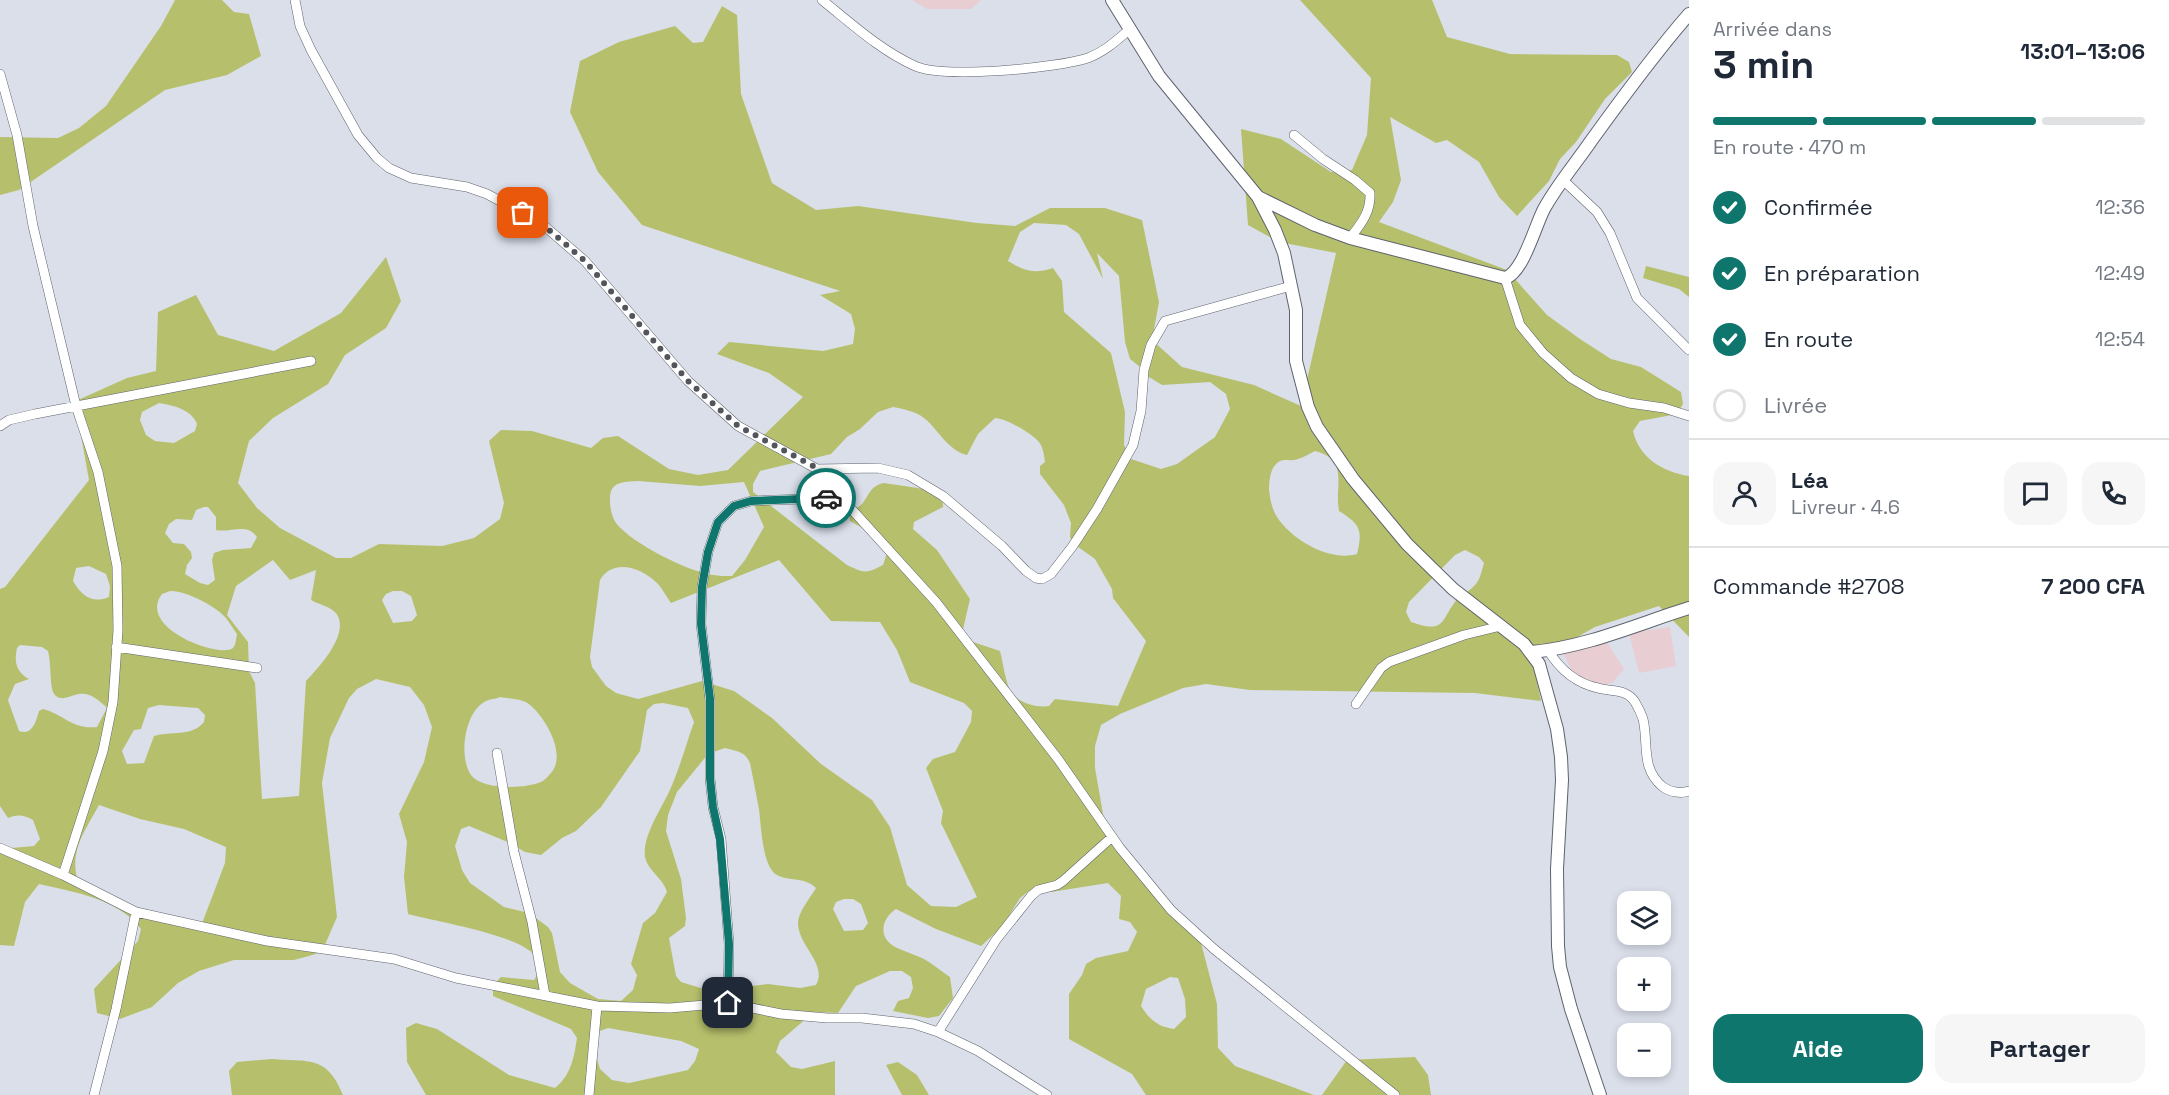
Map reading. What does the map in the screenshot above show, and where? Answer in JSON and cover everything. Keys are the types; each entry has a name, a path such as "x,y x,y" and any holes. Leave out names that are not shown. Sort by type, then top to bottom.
{"street":[{"path":"295,0 300,26 311,50 358,135 377,158 389,168 411,178 467,187 488,194 541,223 585,261 688,381 738,426 817,468 936,602 1051,750 1112,837 1172,910 1214,949 1395,1095"},
{"path":"822,0 876,44 917,67 933,70 974,72 1074,62 1112,45 1129,30"},
{"path":"1112,0 1158,76 1258,198 1284,253 1296,310 1296,361 1308,406 1317,427 1353,479 1407,544 1453,589 1532,652 1542,676 1557,729 1561,757 1562,780 1557,869 1560,967 1571,1009 1600,1095"},
{"path":"1258,198 1315,225 1350,238 1505,278 1512,276 1519,267 1545,207 1563,180 1689,14"},
{"path":"0,74 17,135 33,226 76,406 98,472 117,566 113,702 103,751 63,875"},
{"path":"1294,135 1370,193 1371,203 1366,216 1350,238"},
{"path":"1563,180 1597,212 1610,233 1637,298 1689,350"},
{"path":"1505,278 1520,325 1543,353 1571,378 1598,394 1629,403 1664,408 1689,416"},
{"path":"817,468 879,468 908,475 943,496 1002,546 1026,571 1042,579 1051,574 1072,547 1097,509 1133,445 1141,411 1144,370 1151,345 1165,321 1291,286"},
{"path":"0,426 18,417 312,361"},
{"path":"728,1003 729,944 720,839 710,778 710,699 701,624 702,587 708,552 718,522 734,506 751,501 831,498 836,492"},
{"path":"1532,652 1548,651 1614,633 1689,608"},
{"path":"1356,704 1381,668 1389,662 1464,635 1501,626"},
{"path":"116,647 257,668"},
{"path":"1548,651 1571,678 1600,689 1624,692 1633,700 1643,718 1648,763 1653,779 1668,790 1684,793 1689,791"},
{"path":"497,753 514,852 532,922 545,995"},
{"path":"938,1032 996,940 1031,896 1038,890 1063,882 1112,837"},
{"path":"0,848 63,875 136,912 267,941 394,959 456,978 597,1005 670,1008 728,1003 781,1014 914,1024 938,1032 978,1051 1047,1095"},
{"path":"94,1095 116,1009 136,912"},
{"path":"589,1095 597,1005"}],"shaded area":[{"path":"912,0 981,0 971,9 927,9"},
{"path":"1670,627 1676,666 1639,673 1629,633"},
{"path":"1605,639 1624,669 1612,683 1598,687 1575,676 1563,653"}],"green space":[{"path":"175,0 222,0 234,12 249,14 261,56 227,75 165,90 19,190 0,195 0,137 58,138 79,128 106,106 161,26"},
{"path":"1300,0 1432,0 1447,37 1510,54 1617,55 1629,62 1632,72 1605,99 1576,142 1560,159 1549,181 1517,216 1499,197 1479,162 1447,140 1436,143 1390,117 1401,180 1393,202 1379,222 1507,270 1547,315 1580,339 1611,359 1641,367 1681,392 1683,404 1677,414 1640,421 1633,431 1636,441 1646,456 1661,467 1689,476 1689,637 1659,606 1595,627 1533,662 1541,701 1475,693 1250,690 1206,684 1183,688 1120,714 1101,725 1095,746 1095,768 1107,837 1200,939 1217,1004 1218,1048 1235,1066 1314,1095 1146,1095 1132,1074 1069,1039 1069,994 1082,975 1086,964 1096,958 1128,951 1137,932 1130,922 1119,919 1121,896 1108,883 1051,892 1029,891 1020,898 1002,927 981,946 936,929 896,909 885,922 884,933 889,943 926,960 950,977 953,998 939,1016 928,1018 893,1011 898,1001 909,998 913,988 911,977 902,971 890,971 856,986 838,1013 814,1012 780,1041 776,1052 791,1067 802,1069 835,1061 835,1095 426,1095 407,1062 406,1028 416,1023 437,1029 509,1075 555,1088 568,1072 577,1038 571,1029 493,996 493,985 501,977 534,980 540,971 536,958 530,951 489,933 408,914 404,877 407,842 399,814 424,762 432,727 424,705 410,687 376,679 357,689 349,698 330,738 322,783 337,917 324,947 316,954 294,960 234,960 199,971 178,983 152,1007 120,1019 97,1013 94,989 138,941 141,929 121,910 95,898 39,884 25,902 14,946 0,945 0,849 34,846 40,839 33,820 21,816 8,818 0,806 0,589 5,587 89,480 80,430 69,404 127,378 156,371 158,312 196,295 218,335 274,351 341,313 386,257 401,301 386,328 345,355 328,384 273,418 249,441 238,483 257,508 280,528 336,558 351,558 379,544 442,546 474,538 500,519 504,503 489,441 501,430 532,431 591,448 603,438 618,436 669,469 698,475 728,470 803,397 769,373 717,354 729,342 823,351 853,344 855,329 851,314 820,295 840,291 642,225 598,172 570,112 580,61 619,42 675,26 693,43 703,42 722,6 737,15 741,94 772,183 816,210 858,206 977,223 1015,226 1050,208 1105,208 1142,220 1159,302 1152,340 1182,367 1254,385 1301,406 1336,253 1279,242 1248,225 1241,129 1281,139 1331,172 1352,170 1367,135 1371,78","holes":["1034,223 1066,225 1079,234 1103,279 1097,253 1119,276 1125,342 1130,359 1149,377 1162,385 1210,382 1226,394 1230,409 1215,437 1177,464 1161,469 1131,459 1124,445 1125,412 1111,353 1064,312 1062,281 1053,268 1035,271 1008,261 1020,232","159,403 186,412 195,419 197,424 195,431 174,443 155,441 146,435 140,420 142,412","893,407 920,416 954,449 967,455 978,434 995,418 1011,423 1039,442 1045,462 1040,466 1040,474 1064,505 1071,523 1070,537 1074,544 1095,559 1112,589 1113,598 1146,641 1118,706 1055,699 1049,706 1028,704 1013,695 1010,690 1000,651 961,638 970,599 937,550 913,529 914,522 943,507 943,499 931,490 879,484 873,488 862,504 849,514 850,521 878,537 888,550 883,565 865,571 847,565 753,492 753,484 760,471 831,454 847,437 860,429 878,412","1315,451 1326,455 1337,467 1339,511 1352,520 1358,528 1360,539 1357,554 1335,555 1312,547 1292,534 1275,514 1269,490 1270,476 1276,464 1285,460 1297,459","638,481 700,486 744,482 764,527 745,560 732,576 703,573 676,563 623,531 613,518 610,504 610,494 614,486","208,507 216,517 216,530 244,529 257,537 251,548 214,553 212,560 215,580 208,585 185,574 192,558 191,552 184,544 173,543 165,533 169,524 176,519 192,520 196,510","1465,550 1479,557 1484,563 1477,583 1459,597 1442,622 1431,627 1423,626 1411,622 1406,612 1409,602 1455,555","273,560 290,580 316,570 311,600 334,611 340,621 337,640 332,649 306,681 299,796 262,799 255,683 249,671 248,642 227,615 236,586","779,560 831,621 880,622 897,650 910,682 964,703 972,711 971,722 955,752 933,759 926,768 943,811 941,823 977,897 956,907 931,906 907,885 890,827 872,800 821,764 772,718 734,691 702,681 638,699 616,693 606,686 592,667 590,657 600,580 612,569 627,567 643,573 659,585 671,603","89,566 106,574 110,586 109,597 93,599 73,581 76,568","176,591 192,596 216,609 226,618 237,634 234,647 225,650 198,645 170,629 160,618 157,607 162,594","402,591 411,596 417,615 412,621 393,623 382,600 386,594","20,645 42,647 48,651 52,688 58,698 87,694 107,708 97,727 81,726 43,709 39,711 30,730 19,731 8,700 15,684 29,679 19,670 16,658 17,648","500,697 520,700 536,711 548,727 556,747 557,757 551,773 542,781 525,786 504,787 484,783 471,775 465,757 466,735 473,714 486,701","663,703 688,708 694,722 676,775 649,832 645,849 647,862 667,892 655,913 643,923 631,964 637,975 633,990 621,1001 598,999 570,983 560,972 552,933 548,927 529,913 504,907 470,883 462,870 455,846 461,829 469,826 510,843 525,852 541,855 562,838 576,831 601,807 640,751 647,710 654,704","159,705 198,708 205,715 204,722 193,730 154,736 144,763 127,764 122,751 134,730 141,729 148,708","725,748 746,756 750,763 768,863 777,875 801,880 816,888 798,922 802,939 818,970 819,977 816,985 800,988 768,984 720,990 704,989 681,982 676,976 669,938 685,926 686,918 681,879 666,831 668,815 677,792 708,754","99,805 140,819 184,829 226,847 225,863 201,926 149,915 77,878 75,868 77,849","853,899 861,904 868,923 863,930 844,931 833,909 836,902","1170,977 1178,978 1185,999 1186,1017 1174,1029 1154,1022 1141,1006 1146,989","608,1028 681,1041 699,1049 695,1061 688,1070 629,1083 612,1080 600,1069 594,1048 597,1032"]},
{"path":"1646,266 1689,277 1689,297 1679,289 1643,278"},
{"path":"1415,1057 1428,1075 1431,1095 1322,1095 1347,1060"},
{"path":"272,1059 307,1061 323,1067 337,1082 343,1095 232,1095 229,1071 237,1062"},
{"path":"898,1062 917,1075 929,1095 902,1095 886,1065"}],"way so far":[{"path":"523,213 541,223 585,261 688,381 738,426 817,468 836,492 835,496 826,498"}],"route":[{"path":"728,1003 729,944 720,839 710,778 710,699 701,624 702,587 708,552 718,522 734,506 751,501 826,498"}]}
